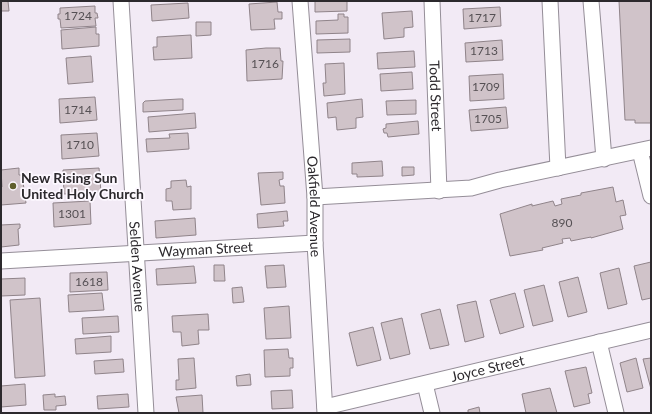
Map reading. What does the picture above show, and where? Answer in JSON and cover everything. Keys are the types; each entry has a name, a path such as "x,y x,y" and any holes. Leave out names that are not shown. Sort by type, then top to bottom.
{"street":[{"name":"Selden Avenue","path":"121,1 146,413"},
{"name":"Oakfield Avenue","path":"300,1 315,197 315,244 325,410"},
{"name":"Todd Street","path":"432,1 439,191"},
{"path":"550,1 558,168"},
{"path":"591,1 604,159"},
{"path":"315,197 471,188 500,180 646,150 651,196"},
{"name":"Wayman Street","path":"1,261 315,244"},
{"name":"Joyce Street","path":"325,410 425,384 651,330"},
{"path":"599,342 616,413"},
{"path":"425,384 432,413"}],"building":[{"path":"1,1 8,1 9,11 1,11"},
{"path":"315,1 347,1 347,11 315,12"},
{"path":"619,1 651,1 651,123 635,123 635,120 625,120"},
{"path":"277,2 278,12 282,12 282,19 274,19 275,29 251,30 249,4"},
{"path":"188,3 189,18 152,21 151,5"},
{"path":"95,6 95,13 97,13 98,18 95,18 96,26 61,28 60,19 58,19 60,8"},
{"path":"500,7 501,26 464,29 463,9"},
{"path":"412,11 413,27 404,28 404,37 384,39 382,13"},
{"path":"338,14 344,14 344,17 348,17 348,33 316,34 316,21 338,20"},
{"path":"196,22 211,22 211,35 196,36"},
{"path":"96,27 96,34 99,34 99,46 62,49 61,30"},
{"path":"191,35 192,58 154,60 153,47 157,47 157,37"},
{"path":"350,39 350,52 317,53 317,40"},
{"path":"502,40 503,60 466,62 465,43"},
{"path":"280,48 281,61 283,61 282,79 247,81 246,50"},
{"path":"414,51 415,67 378,69 377,53"},
{"path":"91,56 93,82 68,84 66,58"},
{"path":"344,63 345,94 324,96 323,83 326,83 325,64"},
{"path":"412,72 413,89 381,91 380,74"},
{"path":"503,74 504,99 470,101 469,76"},
{"path":"95,97 97,120 60,123 59,99"},
{"path":"183,99 183,110 143,112 143,103 145,101"},
{"path":"362,99 363,117 356,118 356,128 337,130 336,117 328,118 327,103"},
{"path":"416,100 416,114 387,115 386,101"},
{"path":"506,107 508,128 471,131 469,110"},
{"path":"195,113 196,128 149,132 148,117"},
{"path":"418,121 419,134 388,137 387,133 384,133 383,129 386,128 386,124"},
{"path":"97,133 99,156 62,159 61,135"},
{"path":"188,133 189,149 147,152 146,139 170,138 169,134"},
{"path":"382,161 383,176 357,177 357,174 352,174 352,163"},
{"path":"402,167 414,167 414,175 402,176"},
{"name":"New Rising Sun United Holy Church","path":"19,168 19,175 22,175 26,203 1,205 1,170"},
{"path":"99,168 101,192 64,194 63,170"},
{"path":"283,172 283,179 279,180 280,186 284,186 285,203 261,205 258,173"},
{"path":"186,180 187,187 191,186 191,209 173,210 172,201 166,201 166,189 171,188 171,181"},
{"path":"613,187 616,202 623,200 626,215 620,216 623,229 591,238 571,241 570,238 562,239 563,243 542,248 543,250 510,256 500,214 532,204 532,206 553,201 555,206 562,204 561,199 581,195 581,193"},
{"path":"90,201 91,224 54,227 53,203"},
{"path":"287,211 288,221 283,221 284,226 258,228 257,214"},
{"path":"195,218 196,235 156,238 155,221"},
{"path":"20,224 20,228 18,229 19,245 1,247 1,225"},
{"path":"651,262 651,298 642,300 634,266"},
{"path":"214,265 224,265 225,281 214,281"},
{"path":"284,265 286,287 267,288 265,266"},
{"path":"194,266 196,283 157,285 156,269"},
{"path":"619,268 627,304 608,309 600,273"},
{"path":"107,272 108,290 70,292 70,273"},
{"path":"578,277 587,312 568,317 559,282"},
{"path":"25,278 25,295 1,296 1,279"},
{"path":"544,285 553,321 533,326 524,290"},
{"path":"242,287 244,302 233,303 232,288"},
{"path":"102,293 104,310 69,312 68,295"},
{"path":"515,293 524,327 500,334 490,300"},
{"path":"40,298 45,376 15,378 10,300"},
{"path":"476,301 484,337 465,342 457,305"},
{"path":"289,306 291,338 266,339 264,308"},
{"path":"440,309 449,345 430,349 421,314"},
{"path":"208,314 209,330 198,330 199,344 182,346 181,332 173,332 172,316"},
{"path":"118,316 119,332 83,334 82,318"},
{"path":"402,318 410,354 390,359 381,323"},
{"path":"373,327 381,360 357,366 349,333"},
{"path":"111,336 111,352 76,354 75,339"},
{"path":"288,349 289,358 293,358 293,368 290,368 290,376 265,377 264,350"},
{"path":"194,358 196,388 176,390 176,380 179,380 178,359"},
{"path":"636,358 643,388 627,392 620,363"},
{"path":"651,358 651,389 643,359"},
{"path":"123,359 124,372 95,374 94,361"},
{"path":"586,367 592,393 588,394 590,403 574,407 565,371"},
{"path":"250,374 251,385 237,386 236,376"},
{"path":"25,384 26,405 1,407 1,386"},
{"path":"550,388 557,413 526,413 522,394"},
{"path":"292,390 293,408 272,409 271,391"},
{"path":"55,394 55,397 65,396 66,405 56,406 56,410 44,410 43,395"},
{"path":"128,394 129,407 98,409 97,396"},
{"path":"202,395 203,413 179,413 176,397"},
{"path":"479,407 480,413 468,413 468,410"}],"place":[{"name":"New Rising Sun United Holy Church","path":"13,186"}]}
